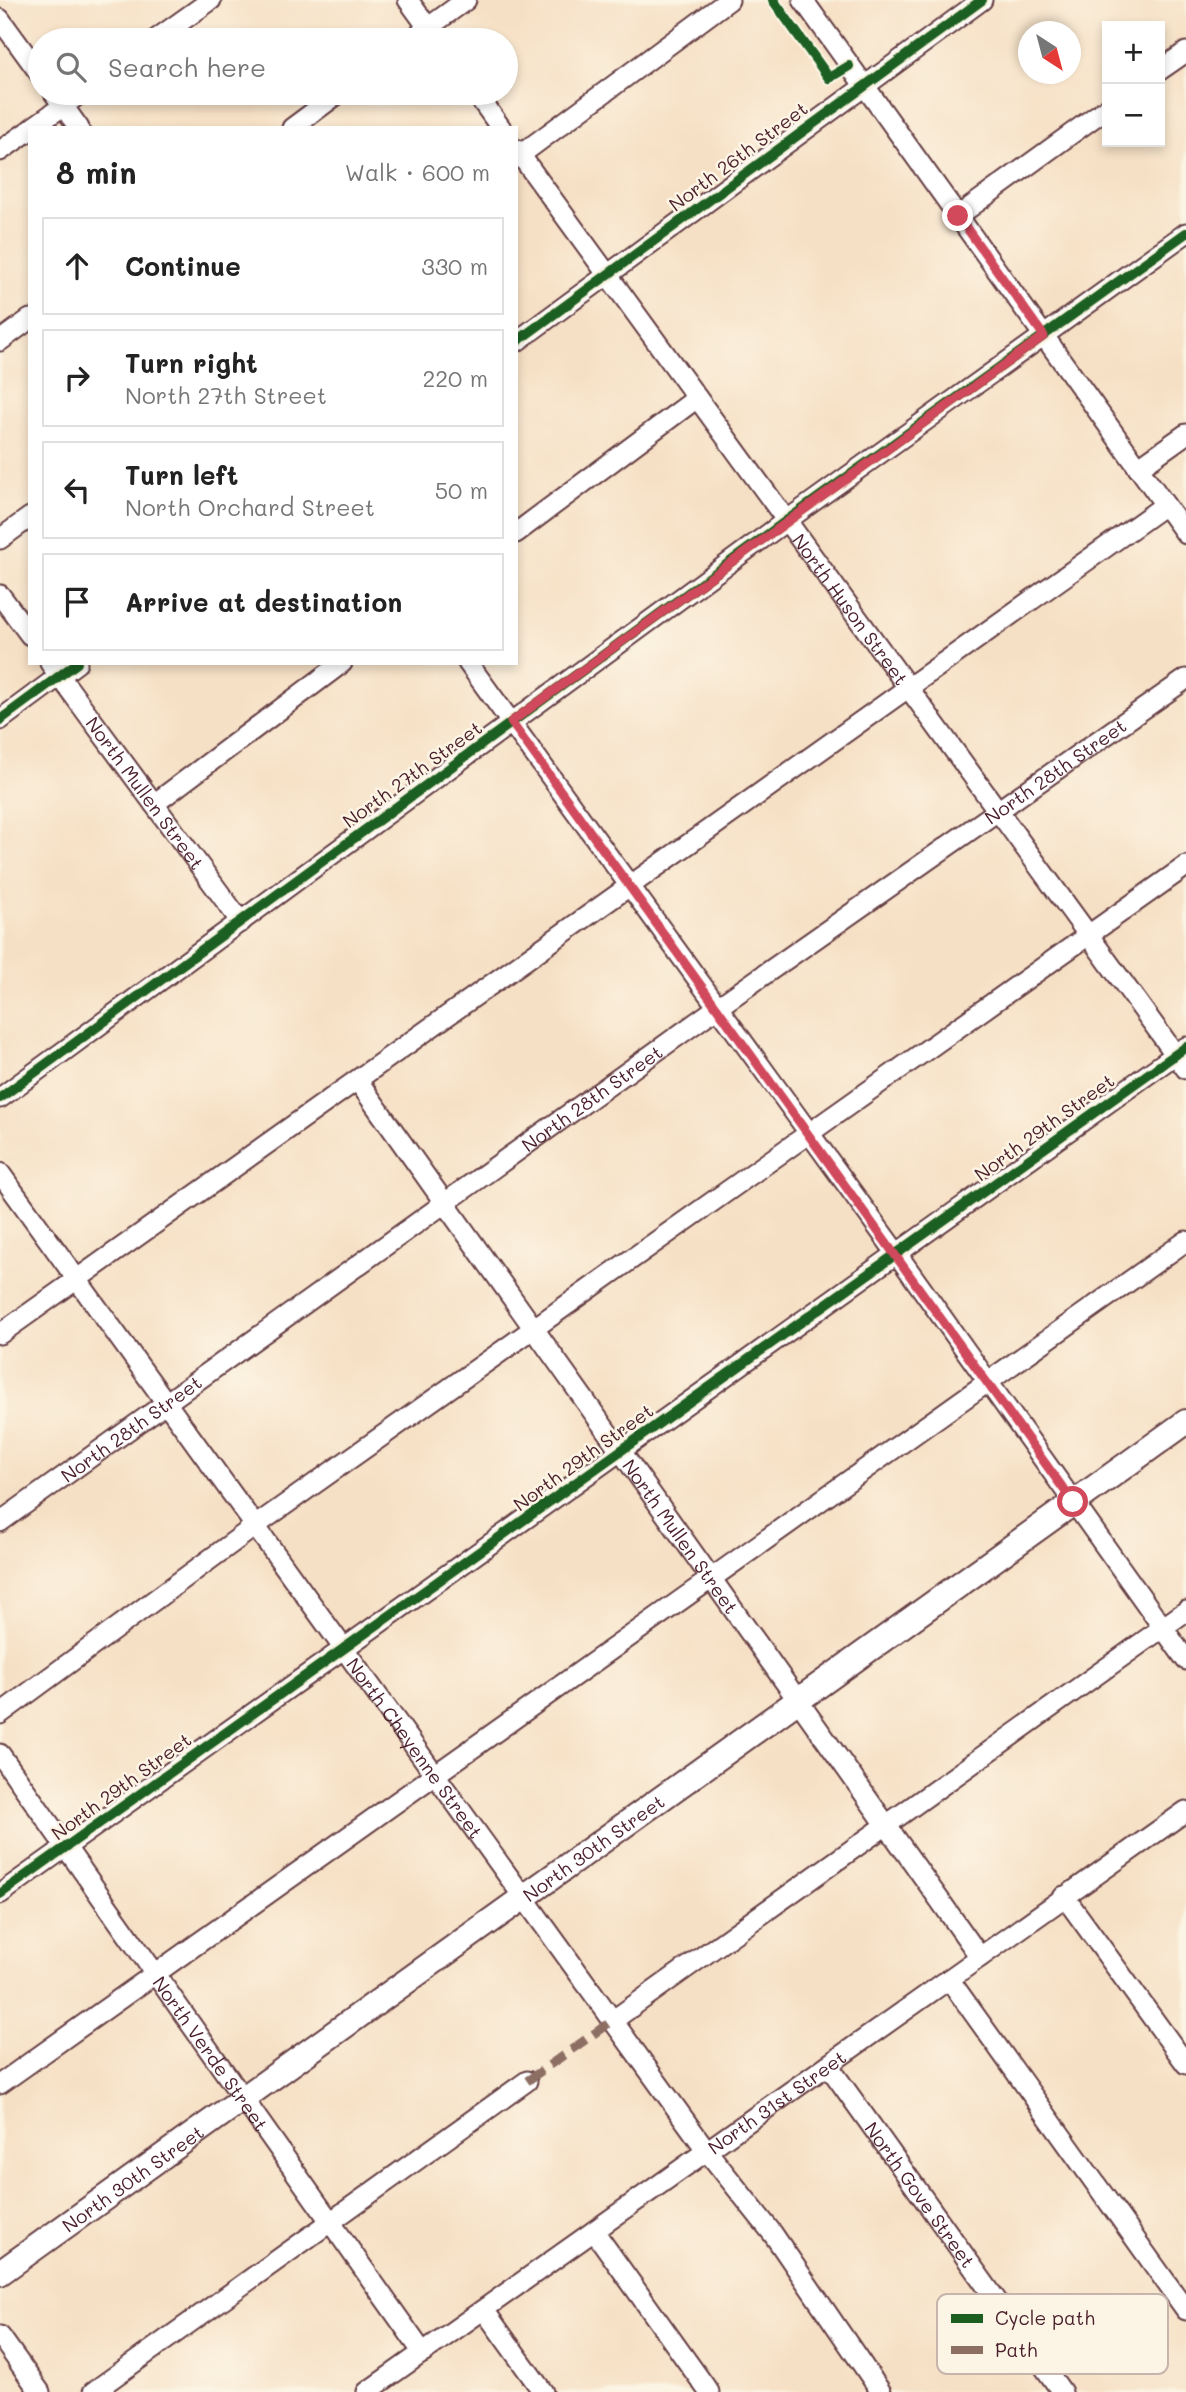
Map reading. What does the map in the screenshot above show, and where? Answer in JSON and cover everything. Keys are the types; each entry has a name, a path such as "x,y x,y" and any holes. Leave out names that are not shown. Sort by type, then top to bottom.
{"main road":[{"name":"North 30th Street","path":"0,2273 1186,1422"}],"street":[{"path":"172,28 211,0"},
{"path":"408,0 429,28"},
{"path":"439,28 466,0"},
{"path":"518,154 729,0"},
{"path":"803,0 1186,534"},
{"name":"North 26th Street","path":"518,341 982,0"},
{"path":"0,19 28,58"},
{"path":"1165,67 1186,52"},
{"path":"34,126 53,105"},
{"path":"62,105 78,126"},
{"path":"295,126 323,105"},
{"path":"484,105 500,126"},
{"path":"958,216 1102,112"},
{"path":"0,151 28,131"},
{"name":"North Huson Street","path":"518,154 1088,934 1182,1057"},
{"name":"North 27th Street","path":"0,1098 786,521 1186,233"},
{"path":"0,341 28,320"},
{"path":"518,532 697,398"},
{"path":"1138,468 1186,433"},
{"path":"0,1334 358,1081 907,686 1165,505"},
{"path":"0,539 28,518"},
{"path":"0,595 28,632"},
{"path":"154,804 339,665"},
{"path":"469,665 897,1254 1186,1660"},
{"path":"0,720 55,670"},
{"name":"North Mullen Street","path":"55,670 241,922"},
{"name":"North 28th Street","path":"0,1522 718,1007 1186,679"},
{"path":"0,1714 255,1526 1186,866"},
{"name":"North 29th Street","path":"0,1894 897,1254 1182,1057"},
{"name":"North Mullen Street","path":"358,1081 619,1453 712,1578 796,1702 980,1957"},
{"name":"North Cheyenne Street","path":"0,1173 612,2021 707,2151 773,2234 881,2392"},
{"path":"0,2084 1186,1241"},
{"path":"612,2021 1186,1611"},
{"name":"North Verde Street","path":"0,1754 423,2353"},
{"name":"North 31st Street","path":"370,2391 1064,1896 1185,1813"},
{"path":"1064,1896 1186,2064"},
{"path":"949,1979 1186,2310"},
{"name":"North Gove Street","path":"828,2065 992,2294"},
{"path":"93,2392 527,2081"},
{"path":"594,2231 709,2392"},
{"path":"484,2310 543,2392"},
{"path":"0,2336 40,2392"},
{"name":"North Gove Street","path":"1049,2374 1062,2392"}],"marked path":[{"path":"527,2081 612,2021"}],"cycle path":[{"path":"773,0 829,78 849,66"},
{"path":"518,341 982,0"},
{"path":"0,1098 786,521 1186,233"},
{"path":"0,720 74,665"},
{"path":"0,1894 1186,1047"}],"route":[{"path":"958,216 1044,336 511,722 897,1254 1073,1502"}]}
